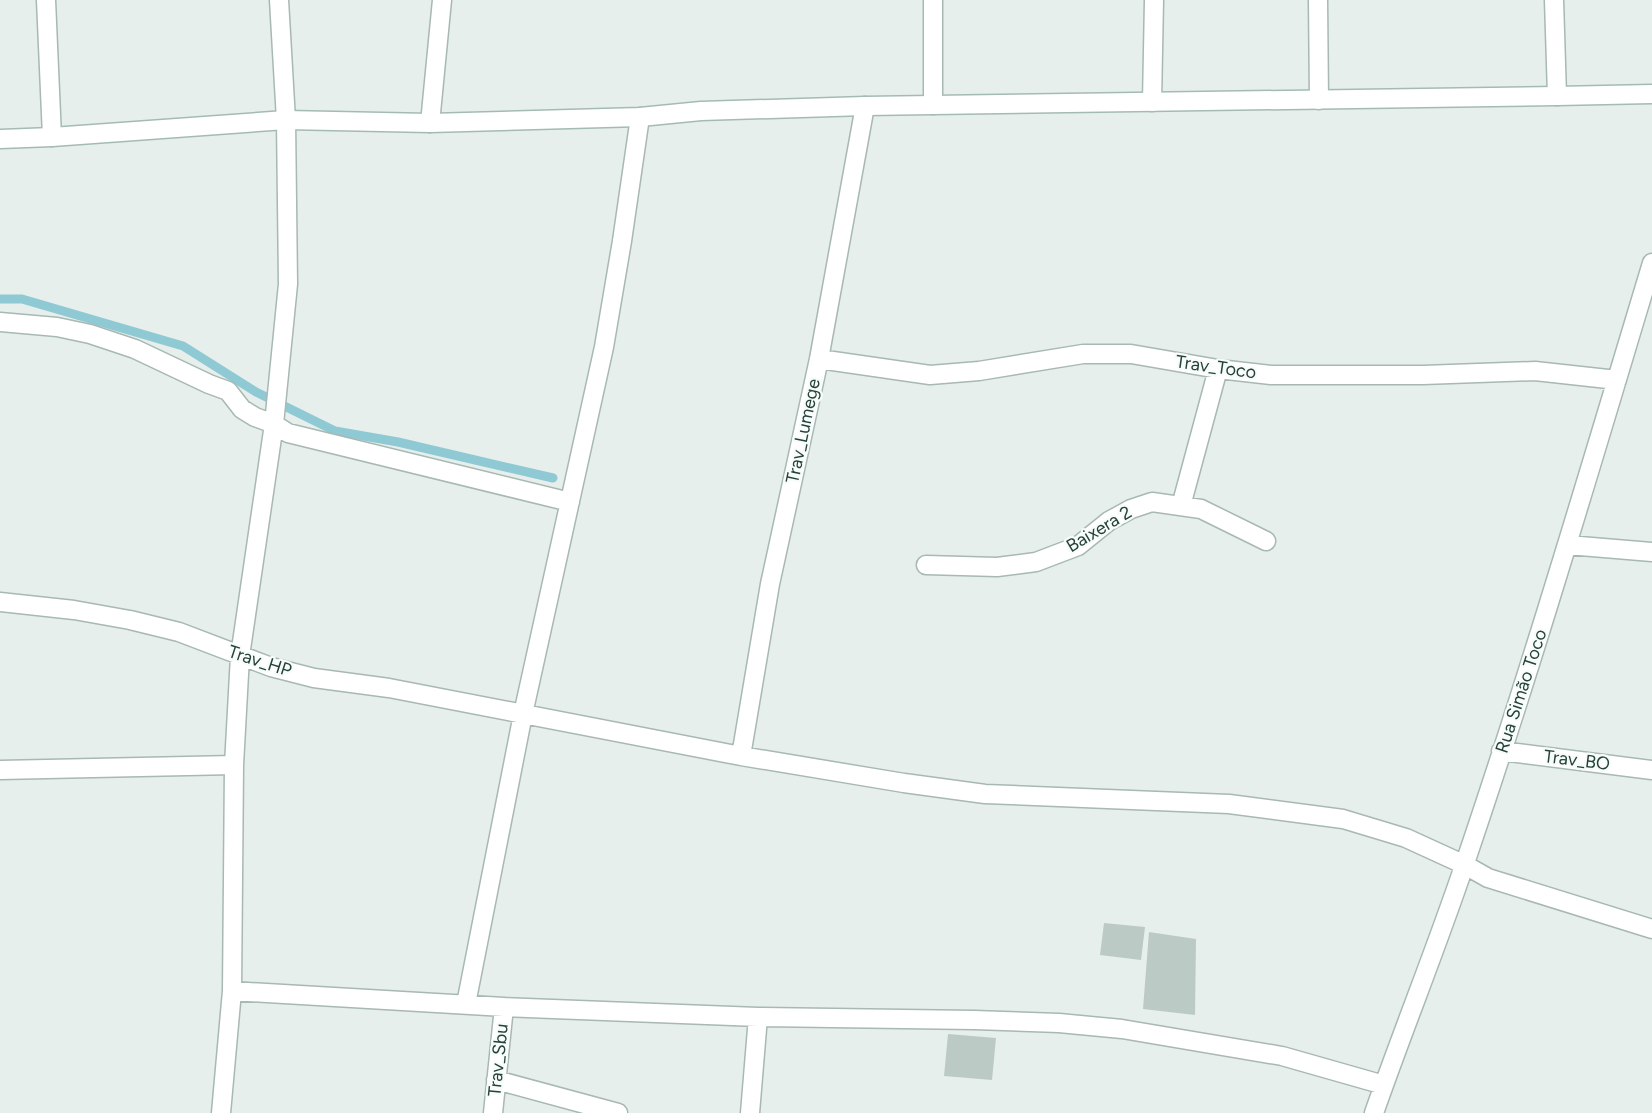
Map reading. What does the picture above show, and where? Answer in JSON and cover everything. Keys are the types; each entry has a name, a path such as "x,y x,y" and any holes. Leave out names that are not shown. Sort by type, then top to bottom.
{"street":[{"path":"46,0 52,137"},
{"path":"220,1113 232,991 234,765 240,656 274,424 288,284 286,120 279,0"},
{"path":"430,123 442,0"},
{"path":"933,0 933,105"},
{"path":"1152,102 1154,0"},
{"path":"1318,0 1319,100"},
{"path":"1554,0 1557,96"},
{"path":"0,139 286,120 430,123 640,117 701,111 865,106 1652,94"},
{"name":"Trav_Lumege","path":"741,756 770,584 819,359 865,106"},
{"path":"466,1005 523,714 604,347 640,117"},
{"name":"Rua Simão Toco","path":"1374,1113 1465,865 1568,545 1652,263"},
{"path":"0,322 57,327 90,334 135,349 228,392 242,409 288,433 570,502"},
{"name":"Trav_Toco","path":"819,359 930,375 979,371 1083,354 1131,354 1218,369 1271,375 1423,375 1534,371 1617,380"},
{"path":"1181,506 1218,369"},
{"name":"Baixera 2","path":"926,565 997,567 1036,562 1078,546 1109,521 1131,509 1152,502 1201,509 1266,541"},
{"path":"1568,545 1652,552"},
{"name":"Trav_HP","path":"0,602 74,610 130,620 179,632 271,667 314,678 389,688 741,756 904,783 985,794 1230,804 1344,819 1406,838 1488,878 1652,929"},
{"name":"Trav_BO","path":"1501,751 1652,770"},
{"path":"0,770 234,765"},
{"path":"232,991 504,1007 758,1017 1059,1023 1122,1029 1282,1056 1384,1085"},
{"name":"Trav_Sbu","path":"493,1113 504,1007"},
{"path":"750,1113 758,1017"},
{"path":"496,1080 618,1113"}],"building":[{"path":"1104,923 1145,927 1141,960 1100,955"},
{"path":"1149,932 1196,939 1195,1015 1143,1009"},
{"path":"948,1034 996,1038 992,1080 944,1076"}],"waterway":[{"path":"0,299 22,299 183,346 256,392 335,431 398,442 553,478"}]}
